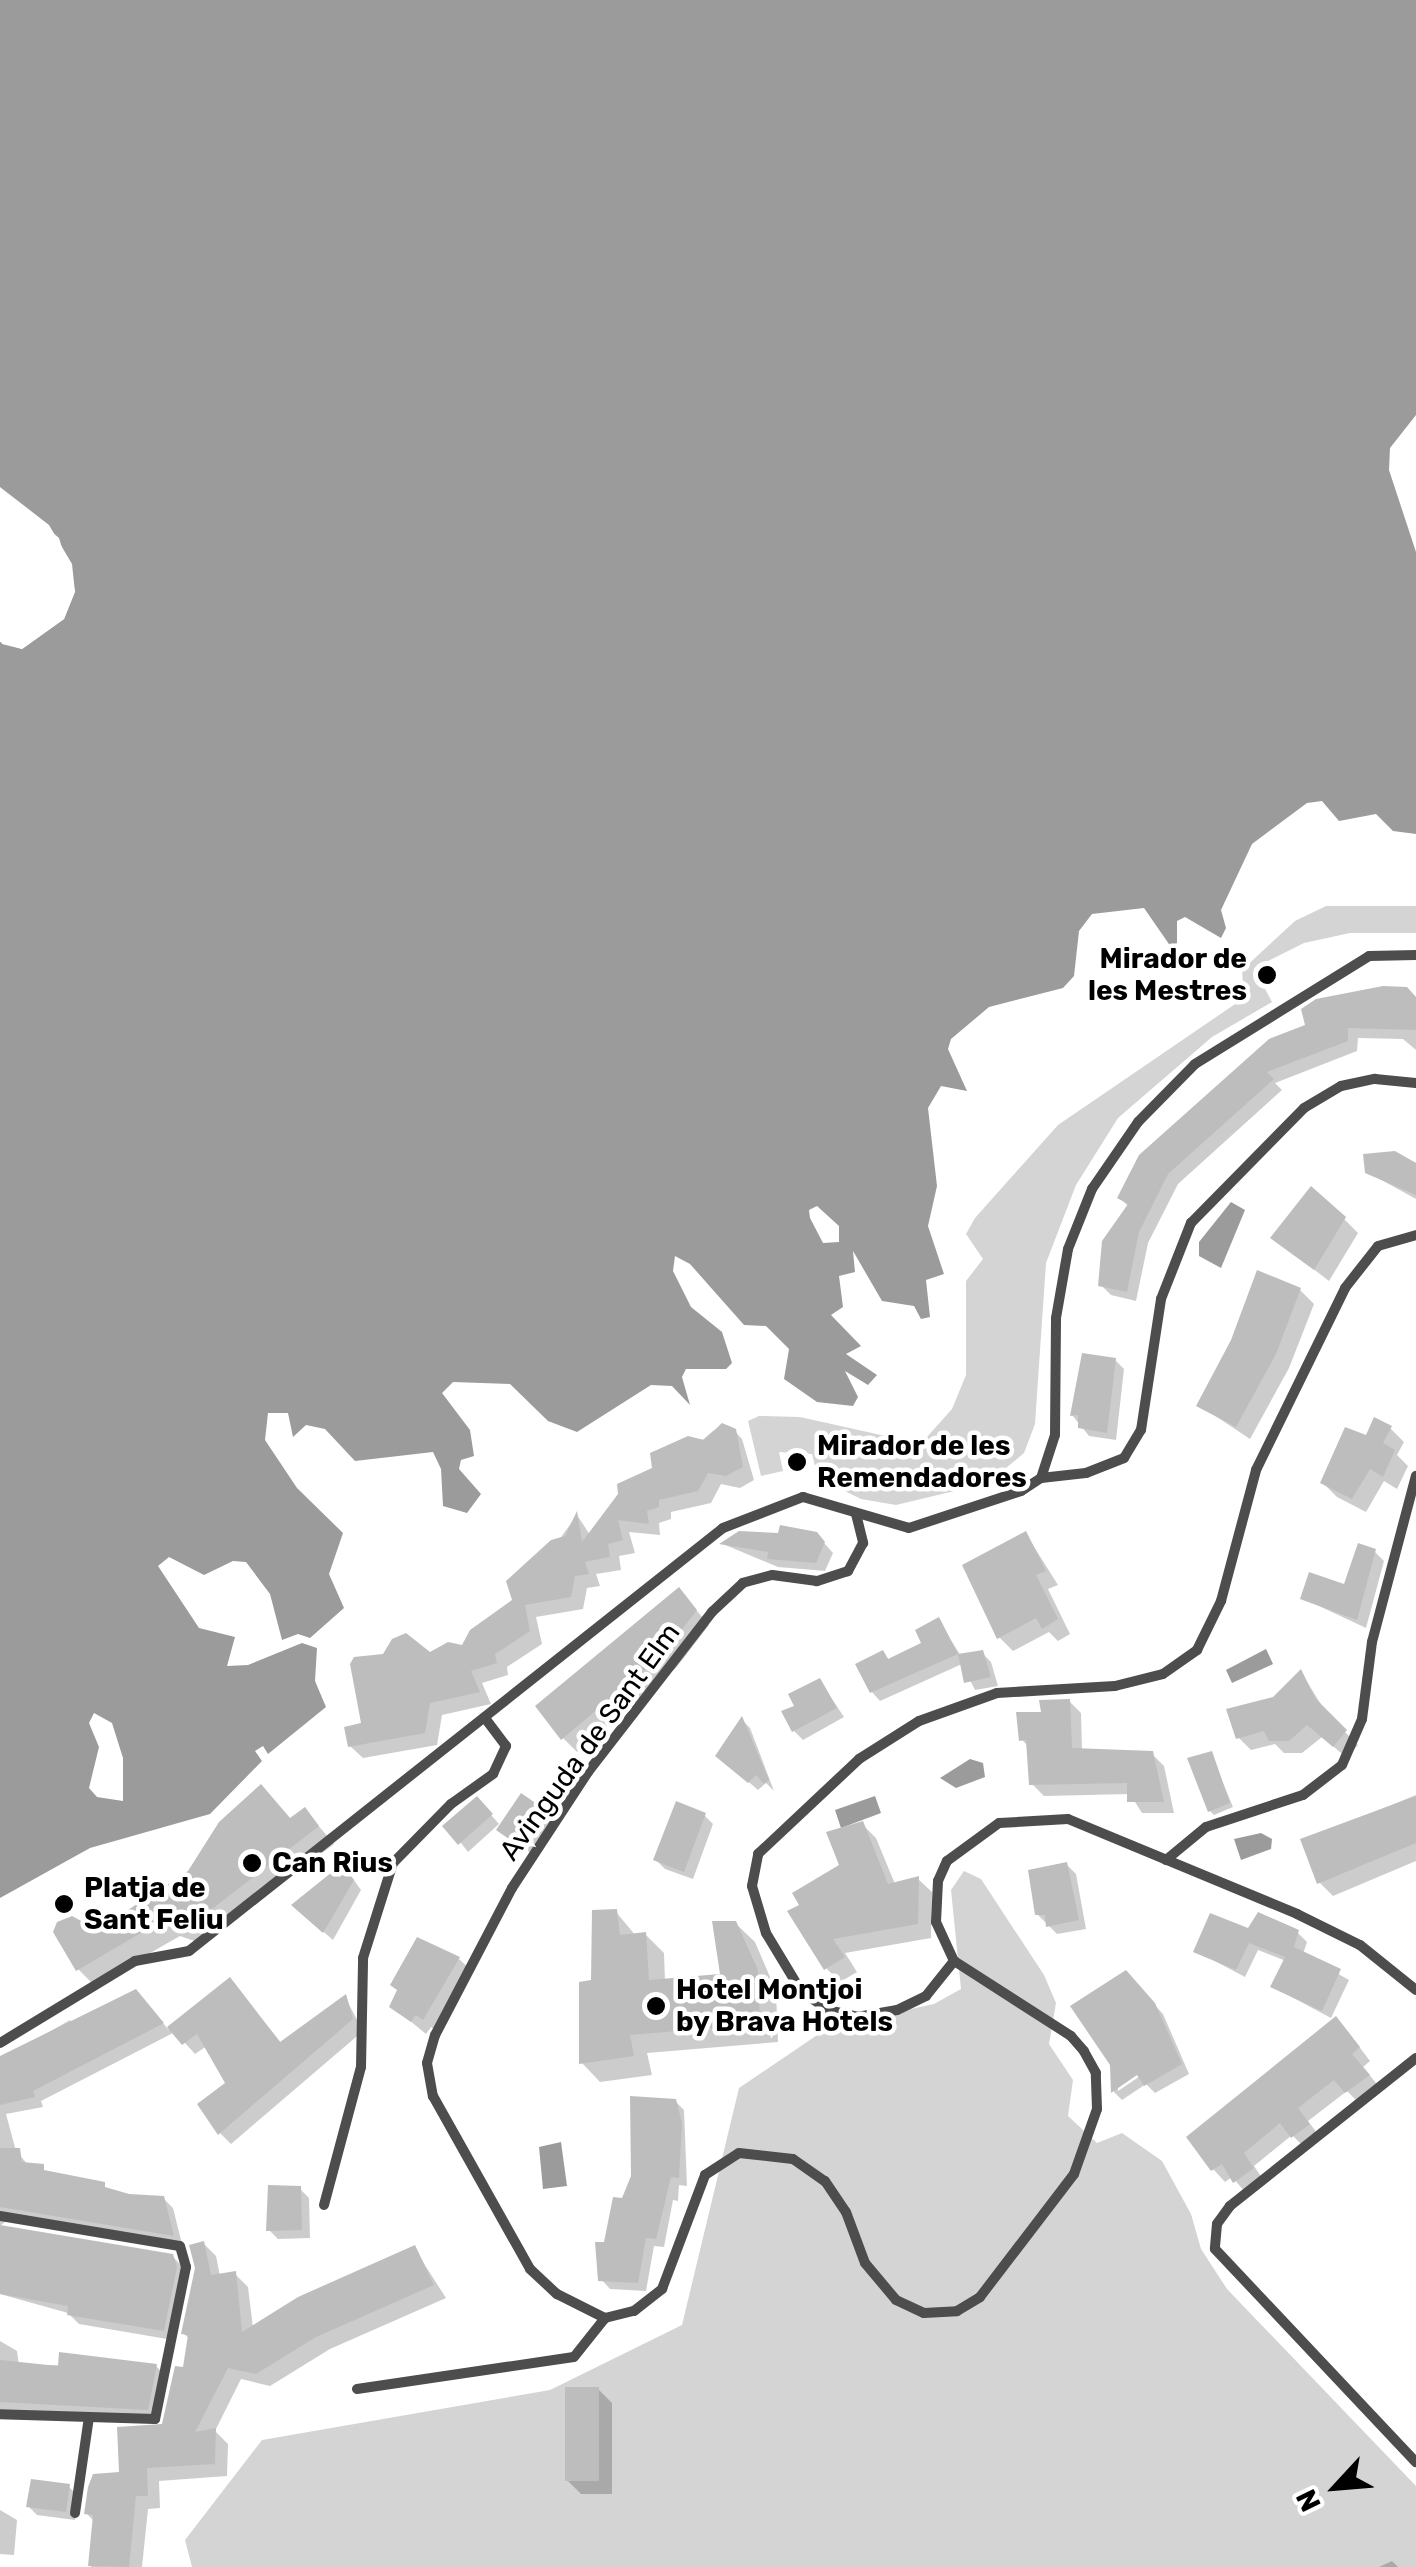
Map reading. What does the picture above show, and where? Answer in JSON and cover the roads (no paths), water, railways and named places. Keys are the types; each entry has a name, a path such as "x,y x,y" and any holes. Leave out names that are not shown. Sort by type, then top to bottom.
{"street":[{"path":"1041,1478 1056,1436 1056,1318 1068,1250 1092,1189 1138,1122 1194,1064 1369,956 1416,955"},
{"path":"0,2043 135,1961 189,1951 724,1528 803,1497 909,1528 1020,1491 1041,1478 1086,1472 1124,1458 1141,1430 1160,1299 1191,1223 1304,1108 1341,1086 1375,1079 1416,1083"},
{"path":"954,1961 926,1996 897,2010 859,2016 829,2010 802,1991 766,1933 752,1886 758,1854 859,1760 919,1720 997,1693 1115,1686 1163,1674 1197,1650 1222,1602 1256,1470 1345,1288 1378,1246 1416,1234"},
{"path":"1166,1860 1206,1827 1303,1795 1342,1764 1362,1719 1372,1642 1416,1476"},
{"name":"Avinguda de Sant Elm","path":"606,2318 583,2312 530,2269 433,2096 426,2063 435,2035 512,1888 588,1772 712,1612 744,1584 772,1575 817,1581 848,1571 862,1543 856,1514"},
{"path":"324,2205 361,2067 363,1958 393,1863 451,1804 494,1774 506,1746 485,1718"},
{"path":"357,2389 574,2357 606,2318 634,2311 662,2289 705,2175 739,2153 793,2159 825,2181 865,2263 896,2300 924,2313 957,2311 980,2298 1074,2174 1097,2110 1096,2072 1071,2036 954,1961 936,1922 938,1882 947,1862 999,1823 1068,1819 1360,1945 1416,1990"},
{"path":"1416,2058 1230,2206 1217,2224 1215,2249 1416,2462"},
{"path":"0,2216 180,2246 186,2268 155,2419 0,2414"},
{"path":"75,2513 89,2417"}],"place":[{"name":"Mirador de les Mestres","path":"1267,975"},
{"name":"Mirador de les Remendadores","path":"797,1462"},
{"name":"Can Rius","path":"252,1863"},
{"name":"Platja de Sant Feliu","path":"64,1904"},
{"name":"Hotel Montjoi by Brava Hotels","path":"656,2006"}]}
